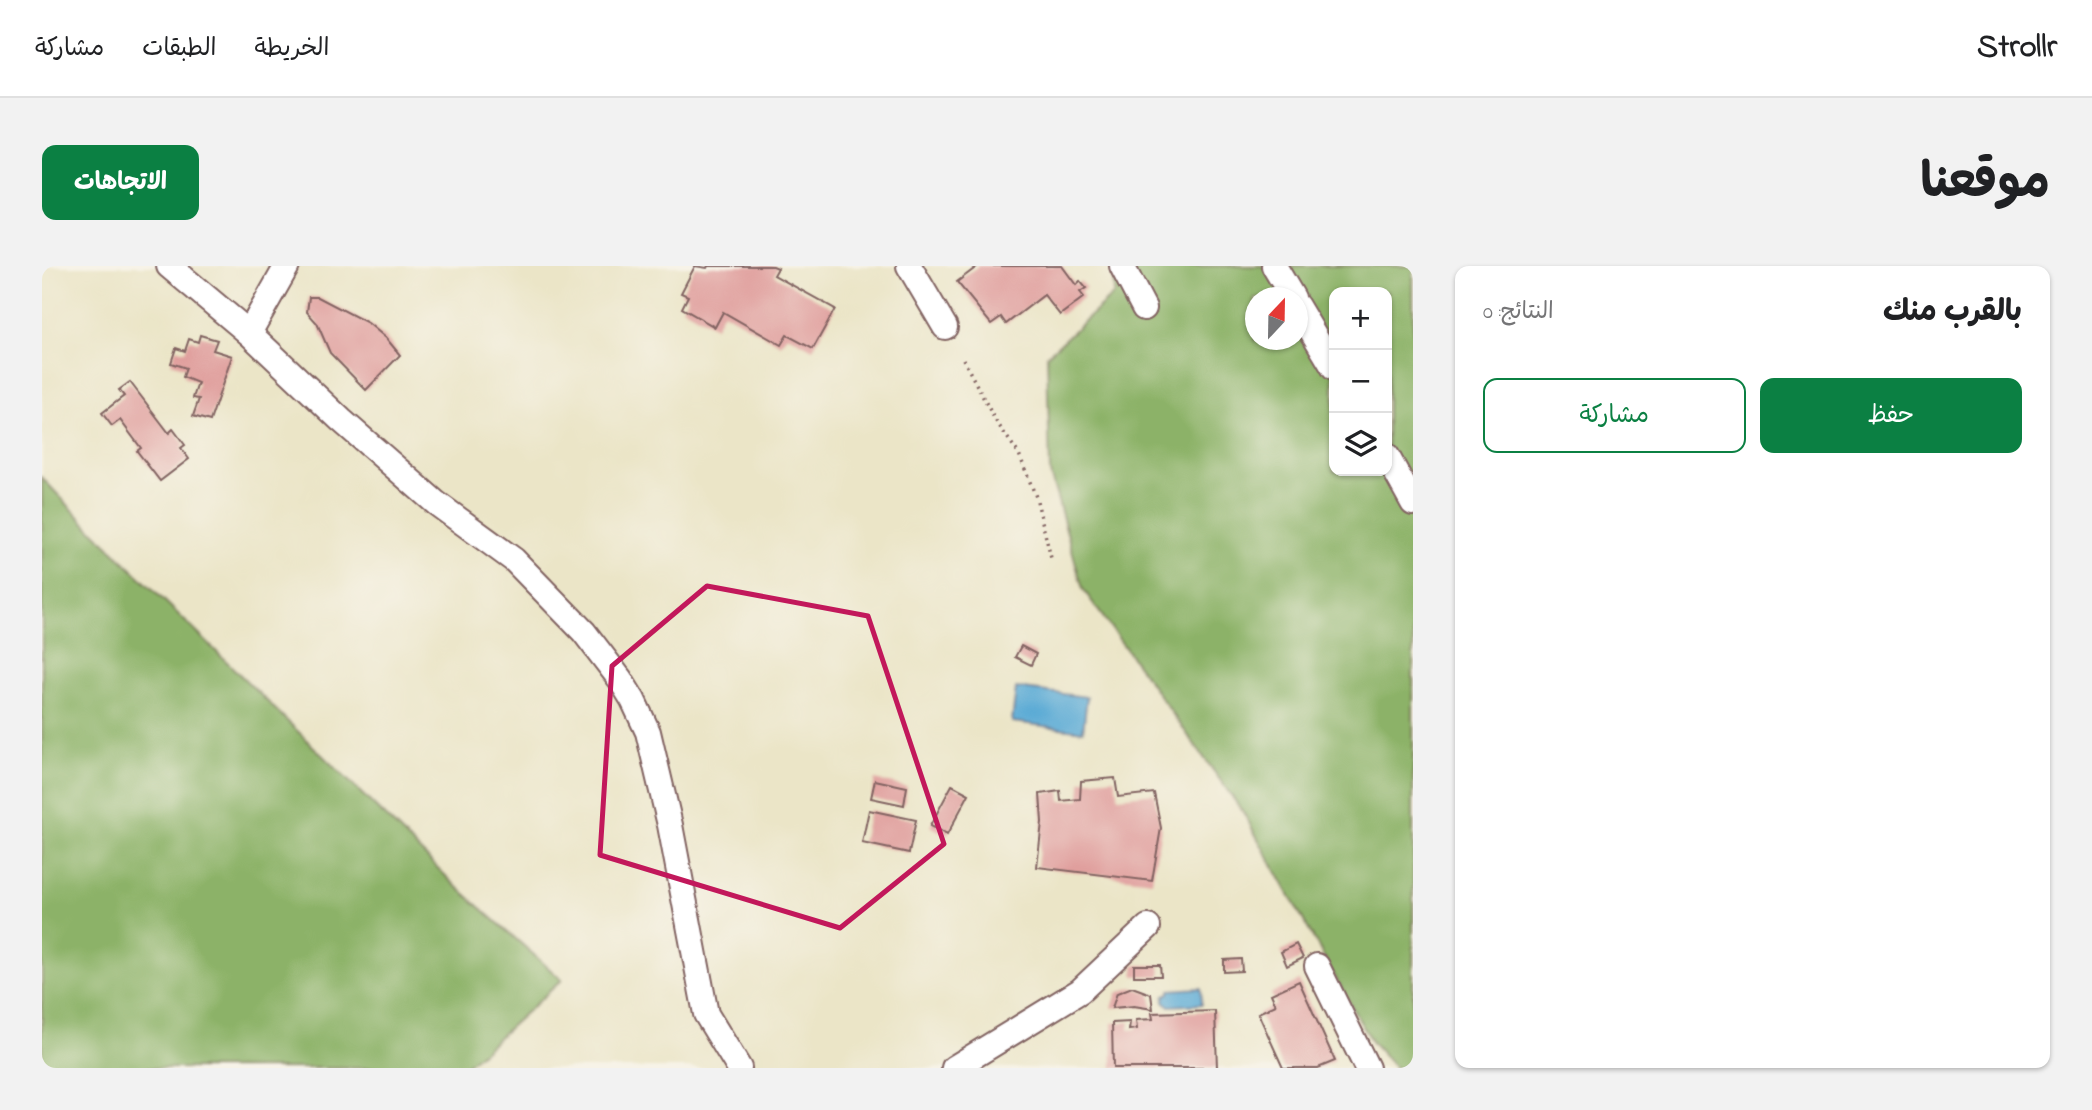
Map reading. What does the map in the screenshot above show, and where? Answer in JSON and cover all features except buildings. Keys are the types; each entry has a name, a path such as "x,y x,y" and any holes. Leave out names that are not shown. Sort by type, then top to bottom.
{"street":[{"path":"169,266 249,333 341,420 436,503 514,560 584,632 620,679 633,699 648,732 670,825 706,1014 739,1068"},
{"path":"249,333 287,266"},
{"path":"909,266 945,327"},
{"path":"1122,266 1144,308"},
{"path":"1274,266 1286,287"},
{"path":"1308,324 1329,360"},
{"path":"1392,465 1413,503"},
{"path":"954,1068 1080,991 1148,927"},
{"path":"1317,966 1367,1068"}],"path":[{"path":"963,359 995,420 1019,454 1036,497 1051,558"}],"highlighted area":[{"path":"707,586 868,616 944,844 840,928 600,855 612,666"}],"green space":[{"path":"1113,266 1413,266 1413,1068 1395,1068 1372,1043 1243,812 1083,589 1050,473 1047,355 1114,294"},
{"path":"42,478 452,882 562,980 464,1068 42,1068"}],"water":[{"path":"1016,688 1087,697 1083,731 1012,722"},
{"path":"1201,988 1202,1004 1170,1006 1164,1001 1170,990"}]}
